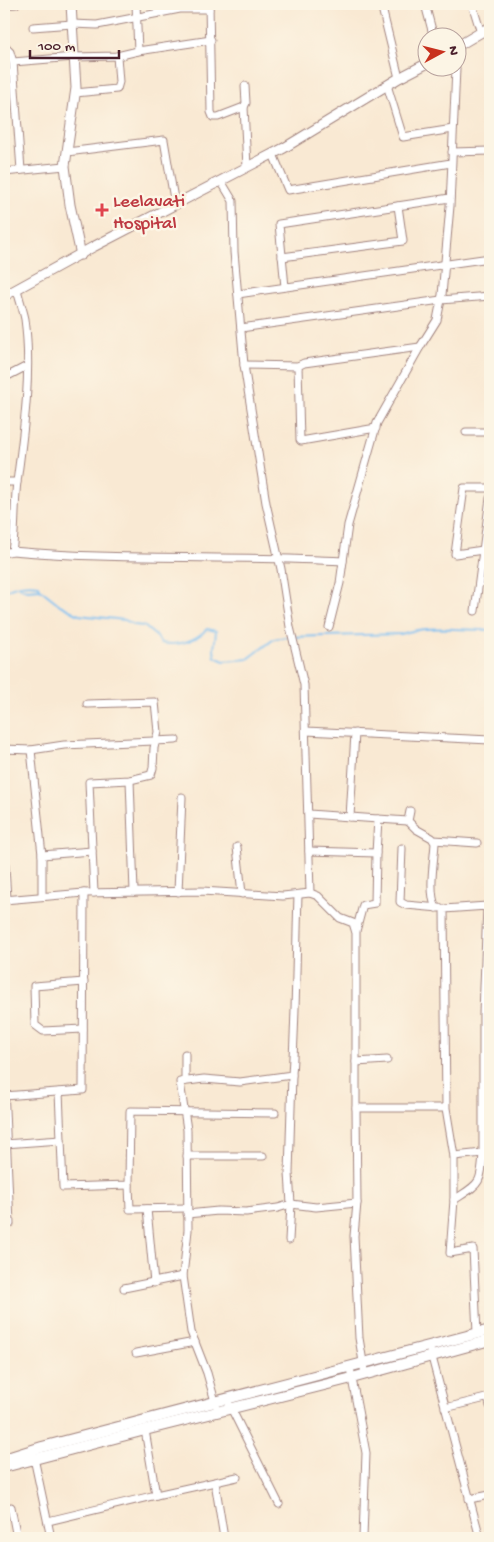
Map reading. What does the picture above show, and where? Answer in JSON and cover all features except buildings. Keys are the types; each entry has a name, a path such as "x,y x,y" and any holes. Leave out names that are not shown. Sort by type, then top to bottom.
{"highway":[{"path":"431,1351 477,1333 490,1330"},
{"path":"4,1459 42,1447 270,1394 431,1351 490,1340"},
{"path":"4,1466 144,1430 217,1407"}],"main road":[{"path":"71,4 75,93 65,166 70,205 81,255"},
{"path":"466,42 490,27"},
{"path":"4,296 273,154 416,69"}],"street":[{"path":"4,5 16,4"},
{"path":"136,4 138,51"},
{"path":"381,4 400,78"},
{"path":"425,4 431,28"},
{"path":"472,4 481,33"},
{"path":"33,27 72,24 96,25 180,9 209,6 211,14 211,112 213,117 218,117 244,107"},
{"path":"13,62 117,56 211,40"},
{"path":"4,46 10,52 13,62 21,170"},
{"path":"75,93 117,89 119,82 117,56"},
{"path":"4,74 13,73"},
{"path":"329,626 340,583 348,526 377,423 437,320 445,263 450,198 456,78"},
{"path":"387,85 403,137 453,129"},
{"path":"245,86 246,103 244,107 247,167"},
{"path":"67,152 164,140 175,205"},
{"path":"452,152 490,152"},
{"path":"273,154 288,190 451,163"},
{"path":"4,172 65,166"},
{"path":"221,181 233,201 234,252 244,365 266,502 290,627 304,686 310,893"},
{"path":"285,287 279,224 450,198"},
{"path":"282,257 403,241 398,206"},
{"path":"238,294 490,258"},
{"path":"12,550 17,482 21,459 28,350 24,316 17,289"},
{"path":"241,328 441,300 490,296"},
{"path":"244,365 298,366 304,363 420,347"},
{"path":"4,378 27,366"},
{"path":"298,366 301,441 376,428"},
{"path":"466,432 490,432"},
{"path":"4,482 17,482"},
{"path":"483,550 455,554 464,488 490,488"},
{"path":"475,611 490,498"},
{"path":"4,553 12,550 67,556 278,558 343,561"},
{"path":"87,704 155,702 158,732 151,775 130,780 89,782 94,892"},
{"path":"306,732 490,740"},
{"path":"350,817 354,733"},
{"path":"4,749 31,750 64,745 176,740"},
{"path":"31,750 42,855 42,896"},
{"path":"130,780 134,892"},
{"path":"178,892 182,798"},
{"path":"408,821 410,811"},
{"path":"309,814 408,821 416,829 434,840 477,844"},
{"path":"364,1369 359,1338 354,1236 357,1203 356,931 363,905 375,903 378,819"},
{"path":"434,840 433,896 436,908"},
{"path":"237,847 242,894"},
{"path":"402,848 400,902 406,905 444,909 488,906 483,1014 482,1176 476,1186 454,1200"},
{"path":"4,850 5,899 94,892 178,892 283,896 310,893 318,896 340,918 353,923 356,931"},
{"path":"310,851 376,853"},
{"path":"42,855 92,852"},
{"path":"4,1096 83,1090 84,893"},
{"path":"289,1240 291,1204 289,1173 298,895"},
{"path":"444,909 446,1108 454,1156 454,1200 450,1253 473,1249 477,1333"},
{"path":"83,1029 43,1032 35,1025 34,986 84,982"},
{"path":"185,1054 185,1081"},
{"path":"356,1062 387,1060"},
{"path":"217,1407 192,1332 183,1276 188,1230 187,1130 180,1082 204,1079 240,1082 292,1075"},
{"path":"4,1087 6,1209 10,1224"},
{"path":"59,1092 63,1187 129,1185"},
{"path":"356,1108 446,1108"},
{"path":"275,1113 130,1111 130,1209 246,1212 278,1208 291,1204 316,1207 357,1203"},
{"path":"5,1144 61,1140"},
{"path":"454,1156 483,1153"},
{"path":"187,1156 263,1156"},
{"path":"147,1209 154,1283"},
{"path":"124,1288 183,1276"},
{"path":"136,1352 195,1342"},
{"path":"431,1351 480,1538"},
{"path":"351,1373 366,1453 363,1538"},
{"path":"445,1408 489,1397 490,1406"},
{"path":"229,1404 279,1504"},
{"path":"144,1430 156,1495"},
{"path":"34,1458 51,1538"},
{"path":"48,1521 237,1477"},
{"path":"215,1482 224,1538"},
{"path":"469,1499 490,1495"},
{"path":"4,1508 11,1507 17,1538"}],"waterway":[{"path":"4,591 21,585 39,585 40,589 60,605 79,615 125,620 134,625 144,626 161,643 174,644 186,642 197,637 207,629 216,631 215,657 224,661 248,659 274,639 287,637 401,634 423,629 490,630"},
{"path":"19,587 27,590 40,589"}],"place":[{"name":"Leelavati Hospital","path":"102,210"}]}
